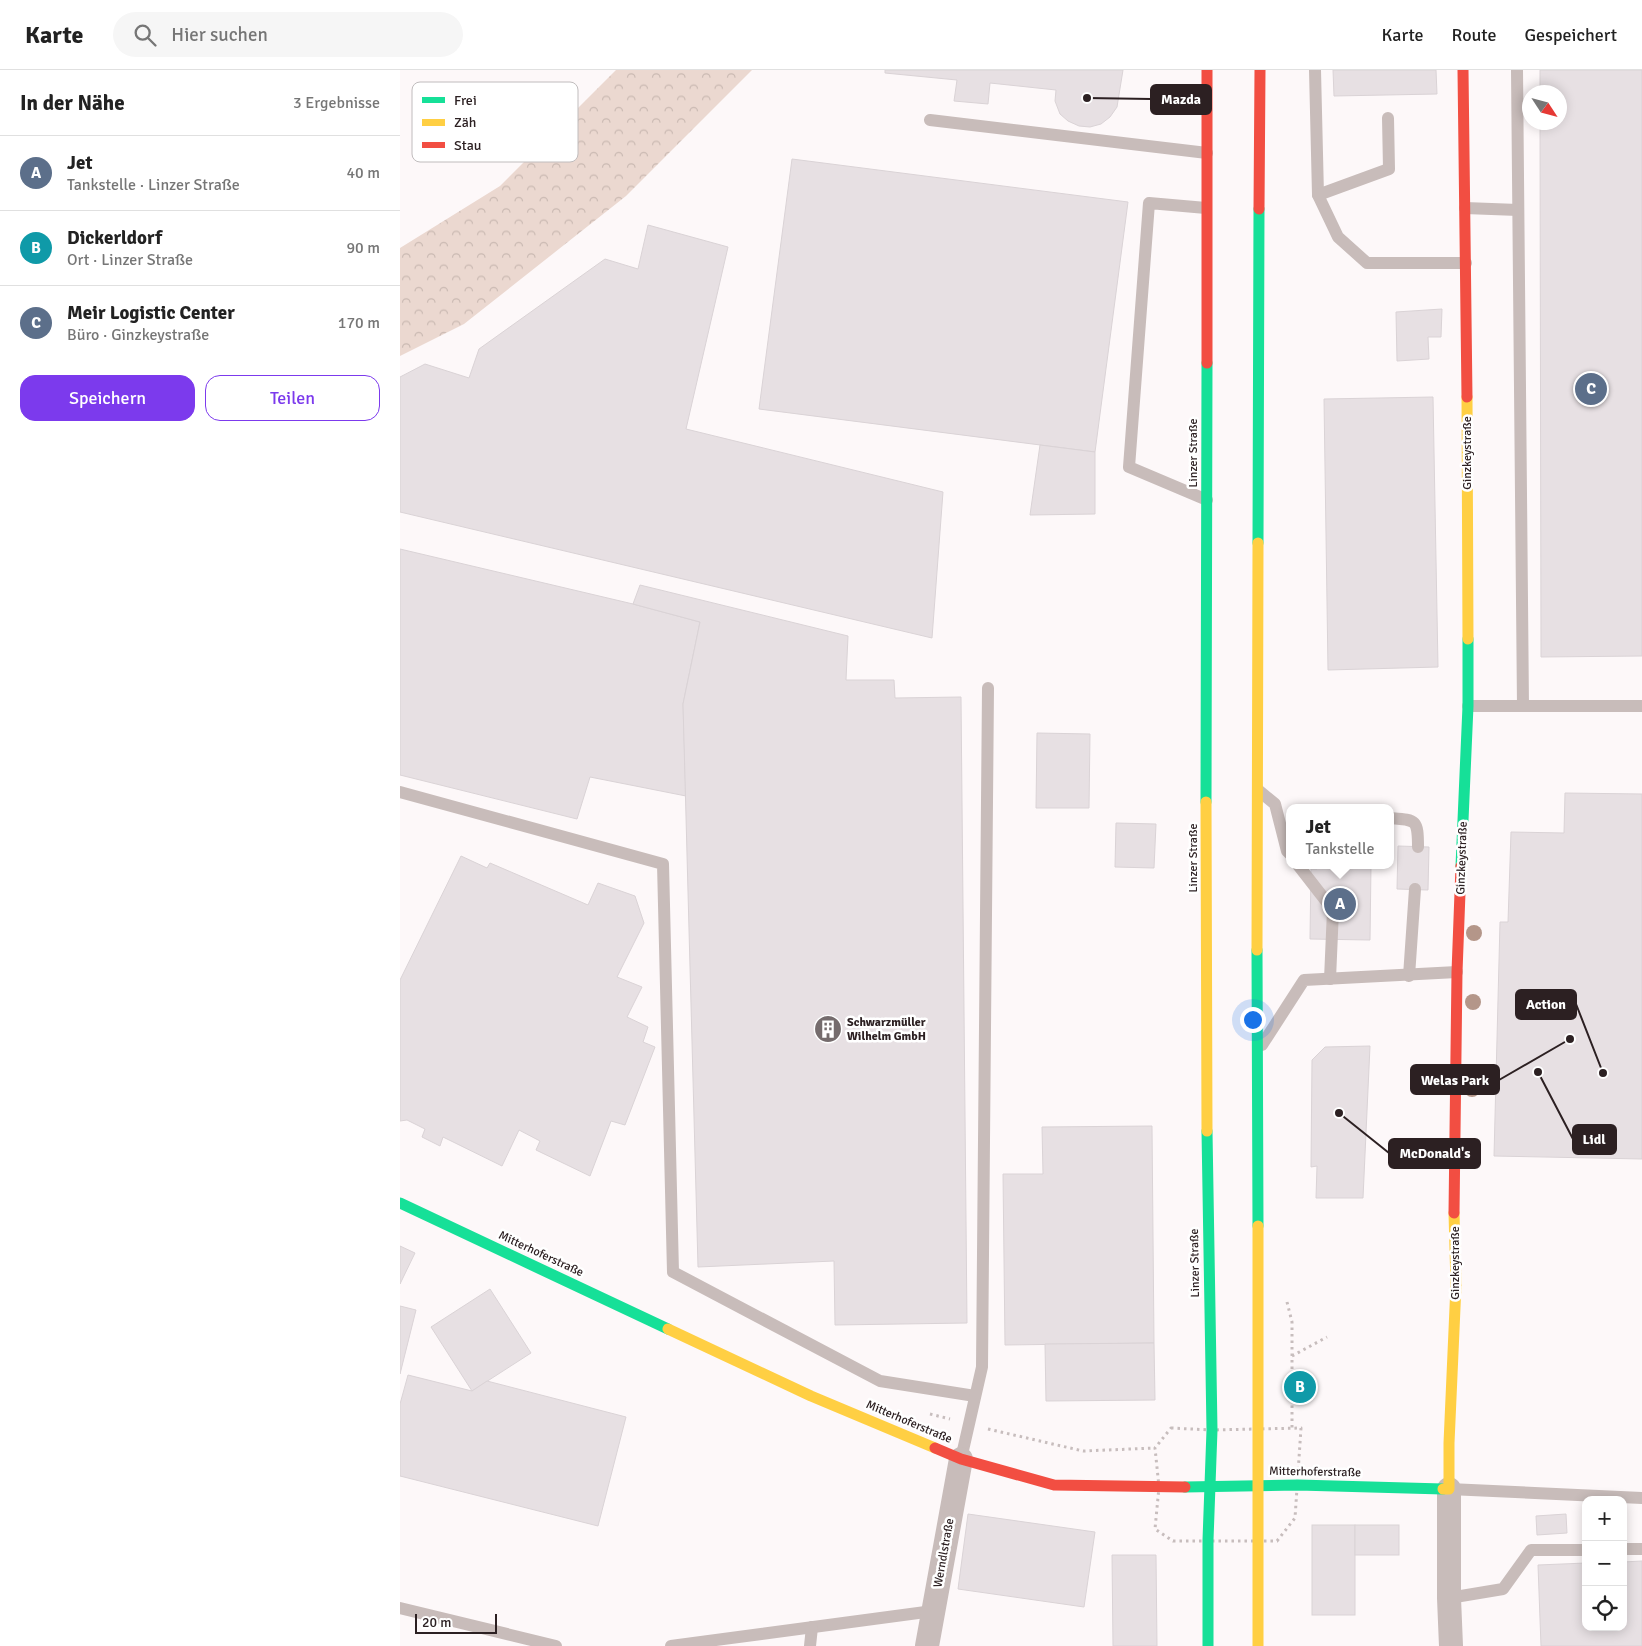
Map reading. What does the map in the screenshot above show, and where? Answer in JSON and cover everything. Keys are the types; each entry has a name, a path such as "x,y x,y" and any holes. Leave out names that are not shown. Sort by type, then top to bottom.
{"main road":[{"name":"Linzer Straße","path":"1207,70 1206,1100 1212,1430 1208,1646"},
{"path":"1258,1646 1257,790 1260,70"},
{"name":"Ginzkeystraße","path":"1449,1489 1449,1443 1456,1285 1454,1203 1457,972 1468,706 1463,70"},
{"name":"Mitterhoferstraße","path":"400,1203 811,1396 961,1459 1054,1485 1298,1485 1449,1489"}],"street":[{"name":"Werndlstraße","path":"927,1646 961,1459"},
{"name":"Ginzkeystraße","path":"1449,1489 1450,1646"}],"lane":[{"path":"1315,70 1318,195 1338,237 1367,263 1466,263"},
{"path":"1517,70 1523,706"},
{"path":"1318,195 1389,169 1388,118"},
{"path":"930,120 1207,154"},
{"path":"1206,208 1150,203 1129,467 1207,500"},
{"path":"1465,208 1518,210"},
{"path":"961,1459 982,1367 988,688"},
{"path":"1468,706 1642,706"},
{"path":"1257,790 1275,804 1286,847"},
{"path":"400,792 663,864 673,1272 880,1381 975,1396"},
{"path":"1394,818 1410,820 1415,823 1418,829 1418,847"},
{"path":"1301,869 1334,910 1330,979"},
{"path":"1410,976 1415,889"},
{"path":"1258,1052 1304,980 1410,976 1457,972"},
{"path":"1449,1489 1642,1498"},
{"path":"1627,1549 1642,1549"},
{"path":"1449,1598 1503,1589 1531,1550 1582,1550"},
{"path":"400,1608 556,1646"},
{"path":"671,1646 933,1611"},
{"path":"810,1646 812,1627"}],"path":[{"path":"1285,1296 1292,1322 1292,1428"},
{"path":"1292,1356 1327,1337"}],"green space":[{"path":"616,70 752,70 626,196 464,324 400,356 400,248 500,186 524,162 578,162 578,108"}],"building":[{"path":"885,70 1123,70 1117,107 1110,117 1101,124 1090,127 1079,126 1068,121 1060,114 1055,101 1056,90 990,83 988,104 954,101 957,80 885,73"},
{"path":"1333,70 1436,70 1437,94 1334,96"},
{"path":"1540,70 1642,70 1642,656 1541,657 1540,130 1567,130 1567,85 1540,85"},
{"path":"792,159 1128,202 1095,452 759,409"},
{"path":"648,225 728,247 686,429 943,492 932,638 400,512 400,377 425,364 469,378 479,349 605,259 638,269"},
{"path":"1442,309 1441,337 1428,337 1429,359 1397,361 1396,312"},
{"path":"1433,397 1438,667 1328,670 1324,399"},
{"path":"1040,445 1095,452 1095,514 1030,515"},
{"path":"400,549 633,604 700,622 683,704 686,796 590,777 577,819 400,775"},
{"name":"Schwarzmüller Wilhelm GmbH","path":"640,585 848,636 846,680 894,680 895,698 961,697 967,1323 835,1325 834,1261 698,1267 683,704 700,622 633,604"},
{"path":"1037,733 1090,734 1089,808 1036,808"},
{"path":"1565,793 1642,794 1642,1159 1494,1156 1500,922 1508,922 1511,832 1564,833"},
{"path":"1116,823 1156,824 1154,868 1115,867"},
{"path":"1398,846 1429,847 1428,890 1397,889"},
{"path":"461,856 487,868 490,863 588,905 598,883 635,896 644,923 617,977 642,987 627,1017 648,1027 643,1042 655,1047 625,1125 611,1121 590,1176 536,1150 540,1141 519,1130 502,1166 443,1137 440,1146 422,1137 425,1129 407,1120 400,1121 400,980"},
{"path":"1311,869 1371,869 1370,940 1310,939"},
{"path":"1370,1046 1363,1198 1316,1198 1317,1166 1311,1167 1312,1060 1325,1047"},
{"path":"1152,1126 1154,1343 1005,1345 1003,1174 1043,1174 1042,1127"},
{"path":"400,1246 415,1253 400,1284"},
{"path":"490,1289 531,1353 472,1391 431,1327"},
{"path":"400,1306 416,1310 400,1374"},
{"path":"1154,1343 1155,1400 1046,1401 1045,1344"},
{"path":"408,1375 472,1391 487,1381 626,1417 598,1526 400,1476 400,1404"},
{"path":"1296,1376 1304,1376 1304,1399 1296,1399"},
{"path":"968,1514 1095,1532 1084,1607 958,1589"},
{"path":"1566,1514 1567,1533 1537,1535 1536,1516"},
{"path":"1312,1525 1355,1525 1355,1615 1312,1615"},
{"path":"1355,1525 1399,1525 1399,1555 1355,1555"},
{"path":"1112,1555 1156,1555 1157,1646 1113,1646"},
{"path":"1642,1561 1642,1646 1541,1646 1538,1565 1582,1563 1582,1631 1627,1631 1627,1562"}],"traffic: fast":[{"path":"1258,543 1259,209"},
{"path":"1206,802 1207,363"},
{"path":"1461,866 1468,706 1468,639"},
{"path":"1257,950 1258,1226"},
{"path":"1207,1131 1212,1430 1208,1540 1208,1646"},
{"path":"400,1203 668,1329"},
{"path":"1185,1487 1298,1485 1443,1489"}],"traffic: slow":[{"path":"1467,397 1468,639"},
{"path":"1257,950 1258,543"},
{"path":"1206,802 1207,1131"},
{"path":"1443,1489 1449,1489 1449,1443 1456,1285 1454,1213"},
{"path":"1258,1226 1258,1646"},
{"path":"668,1329 811,1396 935,1448"}],"traffic: jam":[{"path":"1207,70 1207,363"},
{"path":"1259,209 1260,70"},
{"path":"1463,70 1467,397"},
{"path":"1454,1213 1457,972 1461,866"},
{"path":"935,1448 961,1459 1054,1485 1185,1487"}],"place":[{"name":"Mazda","path":"1087,98"},
{"name":"Meir Logistic Center","path":"1591,389"},
{"name":"Jet","path":"1340,904"},
{"name":"Schwarzmüller Wilhelm GmbH","path":"828,1029"},
{"name":"Welas Park","path":"1570,1039"},
{"name":"Lidl","path":"1538,1072"},
{"name":"Action","path":"1603,1073"},
{"name":"McDonald's","path":"1339,1113"},
{"name":"Dickerldorf","path":"1300,1387"}]}
